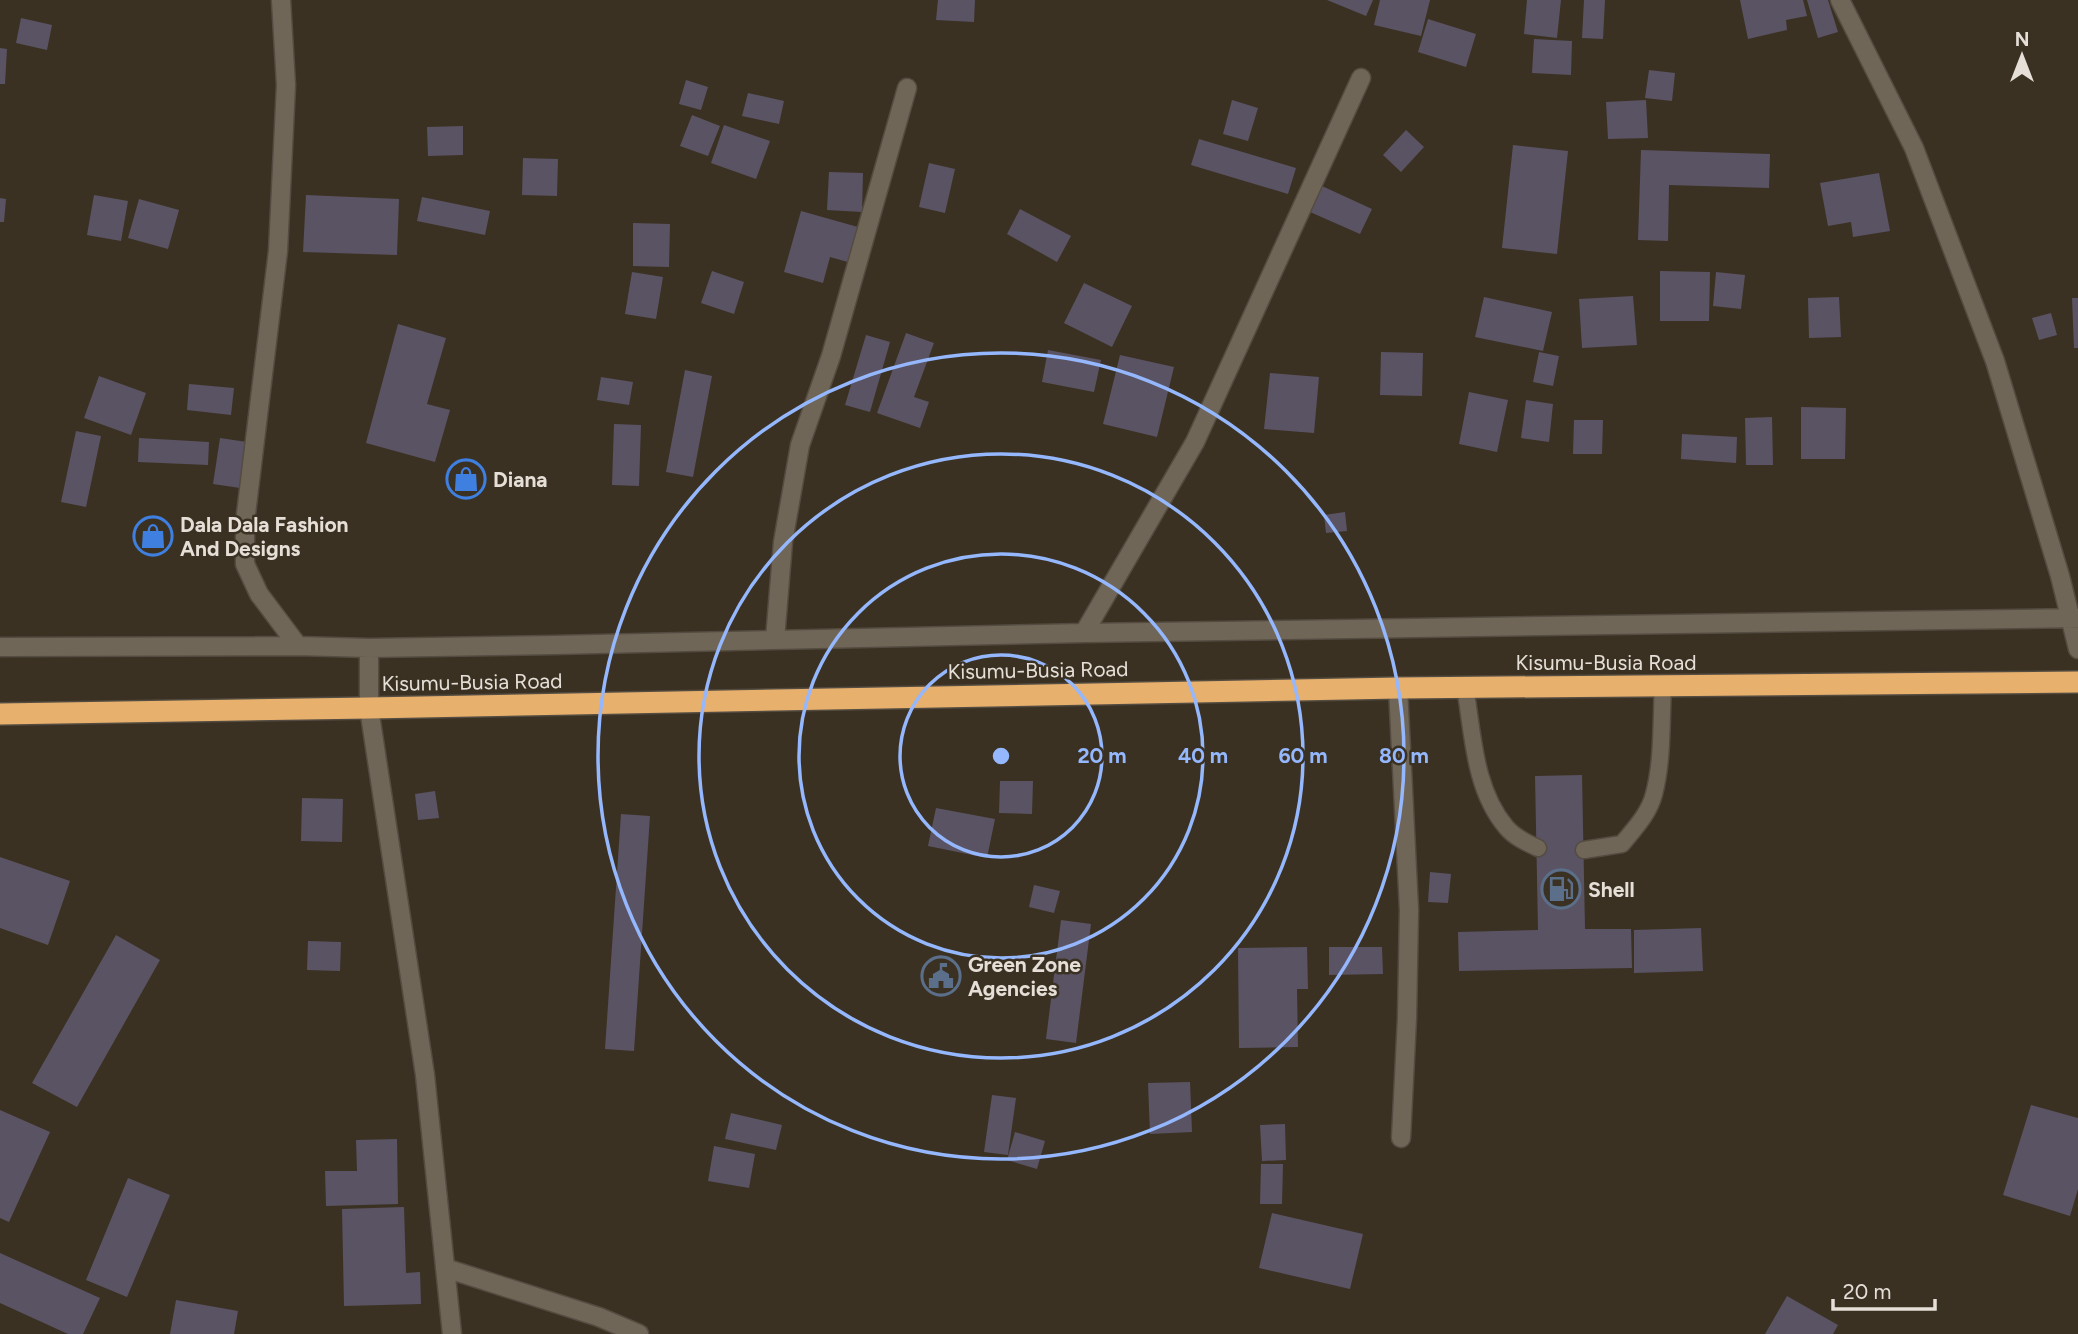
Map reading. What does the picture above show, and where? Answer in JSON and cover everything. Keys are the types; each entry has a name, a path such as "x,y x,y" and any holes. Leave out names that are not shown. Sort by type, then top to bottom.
{"highway":[{"name":"Kisumu-Busia Road","path":"0,714 1398,688 2078,682"}],"street":[{"path":"282,0 286,85 278,251 244,522 245,564 258,594 298,646"},
{"path":"1840,0 1914,148 1995,361 2075,619 2078,649"},
{"path":"1084,633 1195,442 1362,78"},
{"path":"775,639 783,542 800,445 831,356 907,88"},
{"path":"0,647 369,648 1084,633 2075,619"},
{"path":"369,648 369,708 425,1074 452,1334"},
{"path":"1398,688 1409,910 1408,1018 1401,1138"},
{"path":"445,1268 598,1317 639,1334"}],"lane":[{"path":"1584,850 1622,844 1643,818 1654,795 1663,686"},
{"path":"1465,687 1480,777 1495,811 1507,829 1538,848"}],"building":[{"path":"938,0 975,0 974,22 936,20"},
{"path":"1327,0 1373,0 1366,16"},
{"path":"1380,0 1430,0 1421,36 1374,25"},
{"path":"1527,0 1561,0 1557,38 1524,34"},
{"path":"1584,0 1605,0 1603,39 1582,38"},
{"path":"1740,0 1803,0 1807,16 1786,20 1787,30 1748,39"},
{"path":"1807,0 1828,0 1838,32 1818,38"},
{"path":"21,18 52,25 47,50 16,43"},
{"path":"1428,19 1476,34 1466,67 1418,52"},
{"path":"1534,39 1572,41 1571,75 1532,73"},
{"path":"0,48 7,49 5,84 0,84"},
{"path":"1649,70 1675,73 1672,101 1645,98"},
{"path":"686,80 708,87 701,110 679,104"},
{"path":"748,93 784,101 779,124 742,116"},
{"path":"1232,100 1258,108 1248,141 1223,134"},
{"path":"1646,100 1648,138 1608,139 1606,102"},
{"path":"692,115 720,126 708,156 680,146"},
{"path":"724,125 770,141 756,179 711,163"},
{"path":"463,126 463,155 428,156 427,127"},
{"path":"1406,130 1424,147 1401,172 1383,155"},
{"path":"1199,139 1296,168 1288,194 1191,165"},
{"path":"1513,145 1568,151 1557,254 1502,248"},
{"path":"1641,150 1770,154 1769,188 1669,185 1668,241 1638,240"},
{"path":"523,158 558,159 557,196 522,195"},
{"path":"929,163 955,169 945,213 919,207"},
{"path":"829,172 863,173 862,212 827,210"},
{"path":"1879,173 1890,231 1853,237 1851,222 1828,226 1820,183"},
{"path":"1322,186 1372,209 1360,234 1310,212"},
{"path":"94,195 128,201 121,241 87,235"},
{"path":"306,195 399,199 397,255 303,252"},
{"path":"422,197 490,211 485,235 417,221"},
{"path":"0,198 6,199 4,222 0,222"},
{"path":"139,199 179,210 168,249 128,238"},
{"path":"1020,209 1071,236 1057,262 1007,234"},
{"path":"801,211 865,229 855,264 830,257 823,283 784,272"},
{"path":"633,223 670,224 669,267 633,266"},
{"path":"712,271 744,282 734,314 701,303"},
{"path":"1660,271 1710,272 1709,321 1660,321"},
{"path":"632,272 663,277 656,319 625,314"},
{"path":"1716,272 1745,275 1741,309 1713,306"},
{"path":"1084,283 1132,306 1112,347 1064,323"},
{"path":"1633,296 1637,345 1582,348 1579,299"},
{"path":"1484,297 1552,312 1543,351 1475,337"},
{"path":"1839,297 1841,337 1809,338 1808,298"},
{"path":"2072,298 2078,298 2078,348 2074,348"},
{"path":"2051,313 2057,335 2039,340 2032,318"},
{"path":"398,324 446,338 427,404 450,410 435,462 366,443"},
{"path":"906,333 934,343 914,397 929,402 920,428 877,413"},
{"path":"866,335 890,342 870,412 845,405"},
{"path":"1048,350 1101,360 1094,392 1042,382"},
{"path":"1381,352 1423,353 1422,396 1380,395"},
{"path":"1539,352 1559,356 1553,386 1533,382"},
{"path":"1120,355 1174,367 1157,437 1103,424"},
{"path":"685,370 712,376 693,477 666,472"},
{"path":"1270,373 1319,377 1314,433 1264,429"},
{"path":"99,376 146,393 131,435 84,418"},
{"path":"601,377 633,382 629,405 597,400"},
{"path":"189,384 234,388 231,415 187,410"},
{"path":"1469,392 1508,400 1497,452 1459,444"},
{"path":"1526,400 1553,404 1549,442 1521,438"},
{"path":"1801,407 1846,408 1845,459 1801,459"},
{"path":"1772,417 1773,465 1746,465 1745,418"},
{"path":"1574,420 1603,420 1602,454 1573,454"},
{"path":"614,424 641,425 639,486 612,485"},
{"path":"76,431 101,436 86,507 61,502"},
{"path":"1682,434 1737,437 1736,463 1681,459"},
{"path":"139,438 209,442 208,465 138,462"},
{"path":"220,438 247,442 240,488 213,484"},
{"path":"1345,512 1347,531 1326,533 1324,515"},
{"path":"1582,775 1585,929 1631,929 1632,968 1459,971 1458,932 1538,930 1535,776"},
{"path":"1000,781 1033,781 1032,814 999,813"},
{"path":"435,791 439,818 418,820 415,794"},
{"path":"302,798 343,799 342,842 301,841"},
{"path":"936,808 995,819 987,858 928,846"},
{"path":"621,814 650,816 634,1051 605,1049"},
{"path":"0,857 70,881 48,945 0,928"},
{"path":"1430,872 1451,874 1448,903 1428,902"},
{"path":"1034,885 1060,891 1054,913 1029,907"},
{"path":"1061,920 1091,924 1076,1043 1046,1039"},
{"path":"1701,928 1703,971 1634,973 1634,930"},
{"path":"116,935 160,960 77,1107 32,1083"},
{"path":"308,941 341,942 340,971 307,970"},
{"path":"1307,947 1308,989 1297,989 1298,1047 1239,1048 1238,948"},
{"path":"1329,947 1382,947 1383,974 1329,975"},
{"path":"1190,1082 1192,1132 1150,1134 1148,1083"},
{"path":"992,1095 1016,1098 1008,1155 984,1152"},
{"path":"2031,1105 2078,1118 2078,1189 2070,1216 2003,1195"},
{"path":"0,1110 50,1132 9,1222 0,1218"},
{"path":"731,1113 782,1125 776,1150 725,1139"},
{"path":"1285,1124 1286,1160 1262,1161 1260,1125"},
{"path":"1015,1132 1045,1141 1037,1169 1007,1160"},
{"path":"397,1139 398,1204 326,1206 325,1171 357,1171 356,1140"},
{"path":"714,1146 755,1154 749,1188 708,1181"},
{"path":"1261,1164 1283,1164 1282,1204 1260,1204"},
{"path":"128,1178 170,1195 127,1297 86,1280"},
{"path":"404,1207 406,1273 420,1272 421,1304 344,1306 342,1209"},
{"path":"1272,1213 1363,1234 1350,1289 1259,1268"},
{"path":"0,1253 100,1298 83,1334 68,1334 0,1303"},
{"path":"1787,1296 1838,1325 1833,1334 1765,1334"},
{"path":"176,1300 238,1311 234,1334 170,1334"}],"place":[{"name":"Diana","path":"466,479"},
{"name":"Dala Dala Fashion And Designs","path":"153,536"},
{"name":"Shell","path":"1561,889"},
{"name":"Green Zone Agencies","path":"941,976"}]}
